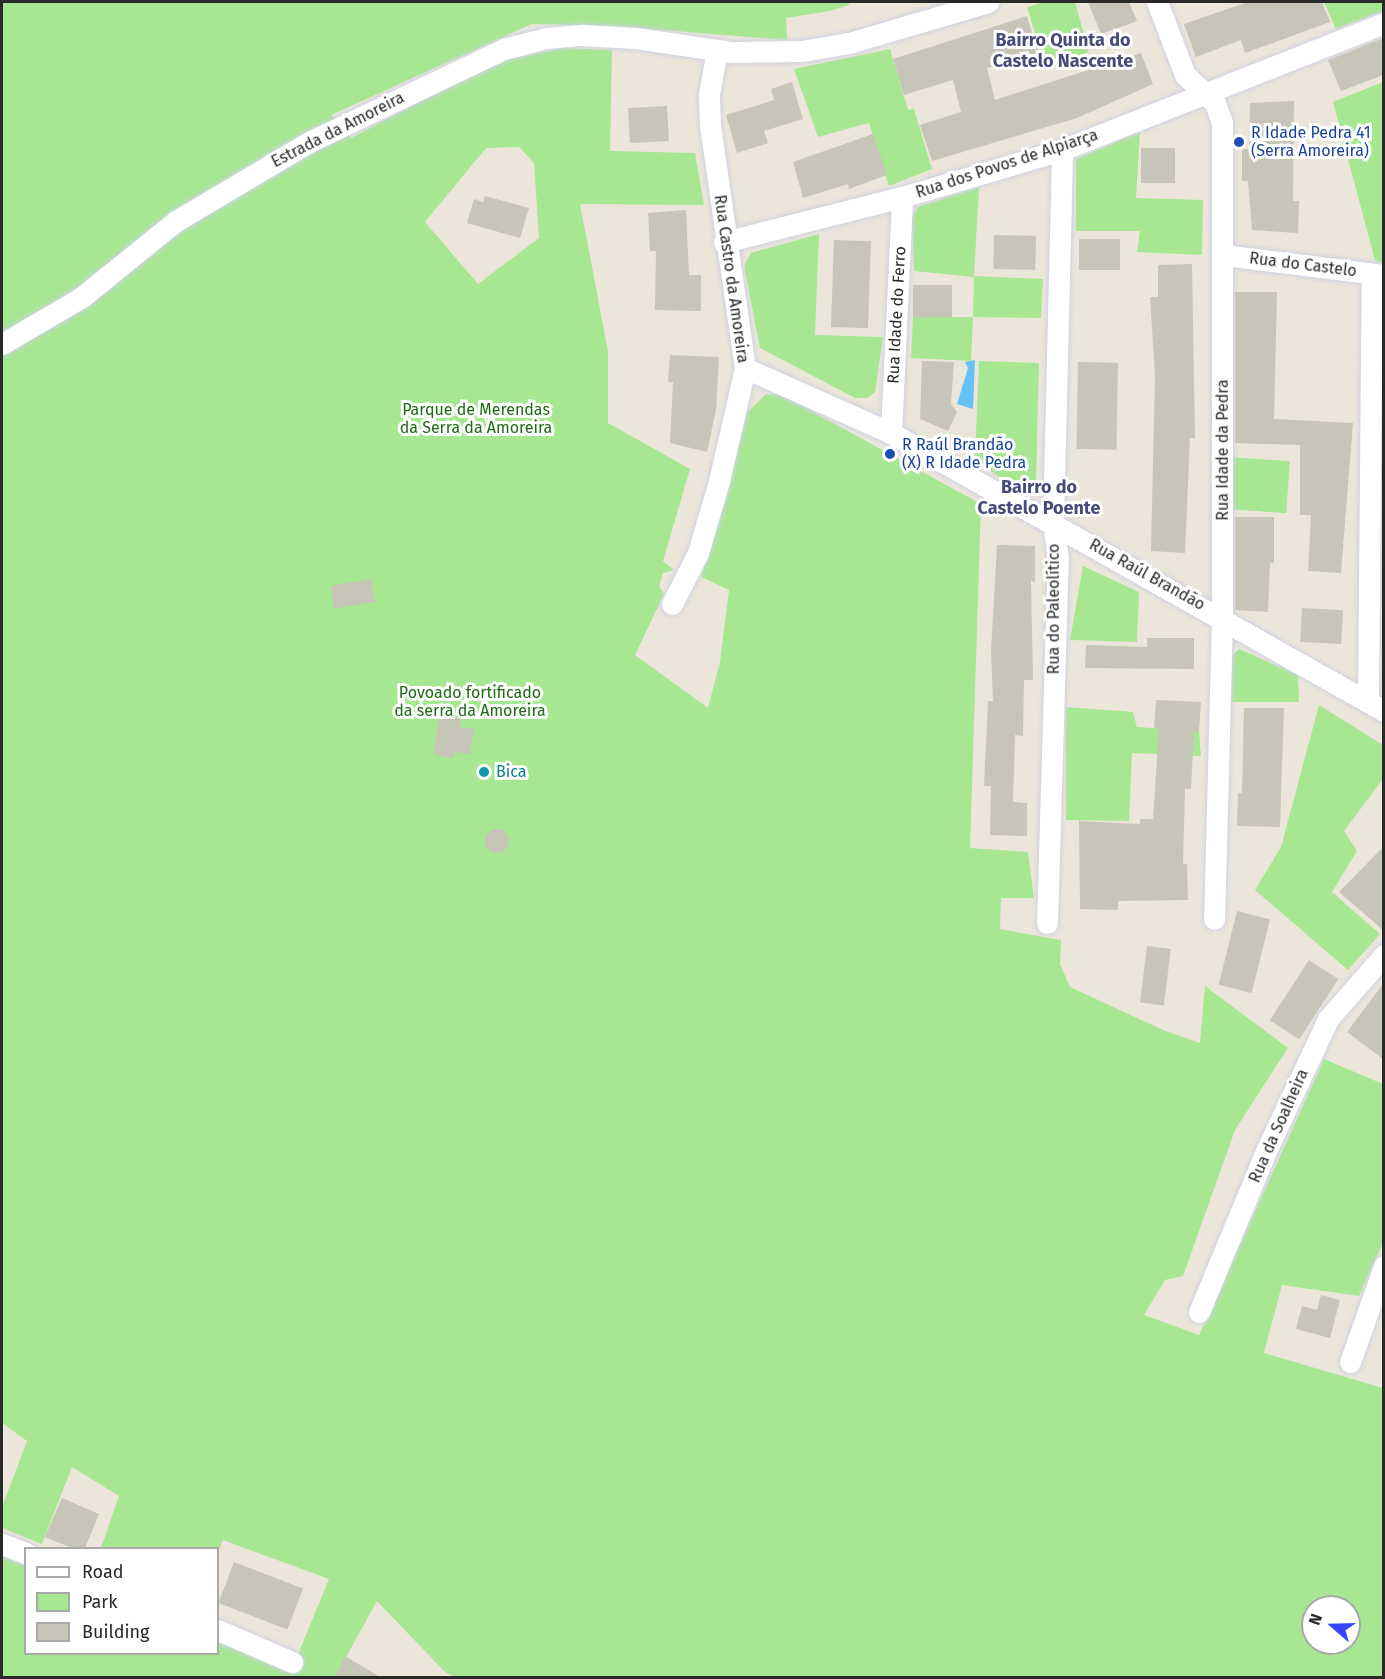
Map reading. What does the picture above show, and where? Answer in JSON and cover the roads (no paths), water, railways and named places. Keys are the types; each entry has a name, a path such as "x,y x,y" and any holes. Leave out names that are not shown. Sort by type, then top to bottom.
{"street":[{"name":"Estrada da Amoreira","path":"2,344 82,297 176,221 310,141 504,49 546,38 582,35 635,38 717,50 777,52 825,48 988,2"},
{"name":"Rua Idade da Pedra","path":"1157,2 1185,75 1206,92 1222,122 1222,618 1214,919"},
{"name":"Rua dos Povos de Alpiarça","path":"724,242 902,197 1062,150 1383,24"},
{"name":"Rua Castro da Amoreira","path":"672,604 698,553 719,481 745,368 724,242 709,108 717,50"},
{"name":"Rua do Paleolítico","path":"1047,923 1058,558 1053,523 1062,150"},
{"name":"Rua Idade do Ferro","path":"891,433 902,197"},
{"name":"Rua do Castelo","path":"1223,255 1378,274"},
{"path":"1376,707 1378,274"},
{"name":"Rua Raúl Brandão","path":"745,368 891,433 1376,707"},
{"name":"Rua da Soalheira","path":"1199,1312 1266,1151 1328,1019 1383,955"},
{"path":"1350,1362 1383,1266"},
{"path":"2,1544 24,1552"},
{"path":"219,1630 292,1662"}],"water":[{"path":"975,360 973,409 957,404 968,368 965,362"}],"place":[{"name":"R Idade Pedra 41 (Serra Amoreira)","path":"1239,142"},
{"name":"R Raúl Brandão (X) R Idade Pedra","path":"890,454"},
{"name":"Bica","path":"484,772"}],"district":[{"name":"Bairro Quinta do Castelo Nascente","path":"1063,51"},
{"name":"Bairro do Castelo Poente","path":"1039,498"}],"park label":[{"name":"Parque de Merendas da Serra da Amoreira","path":"476,419"},
{"name":"Povoado fortificado da serra da Amoreira","path":"470,702"}]}
